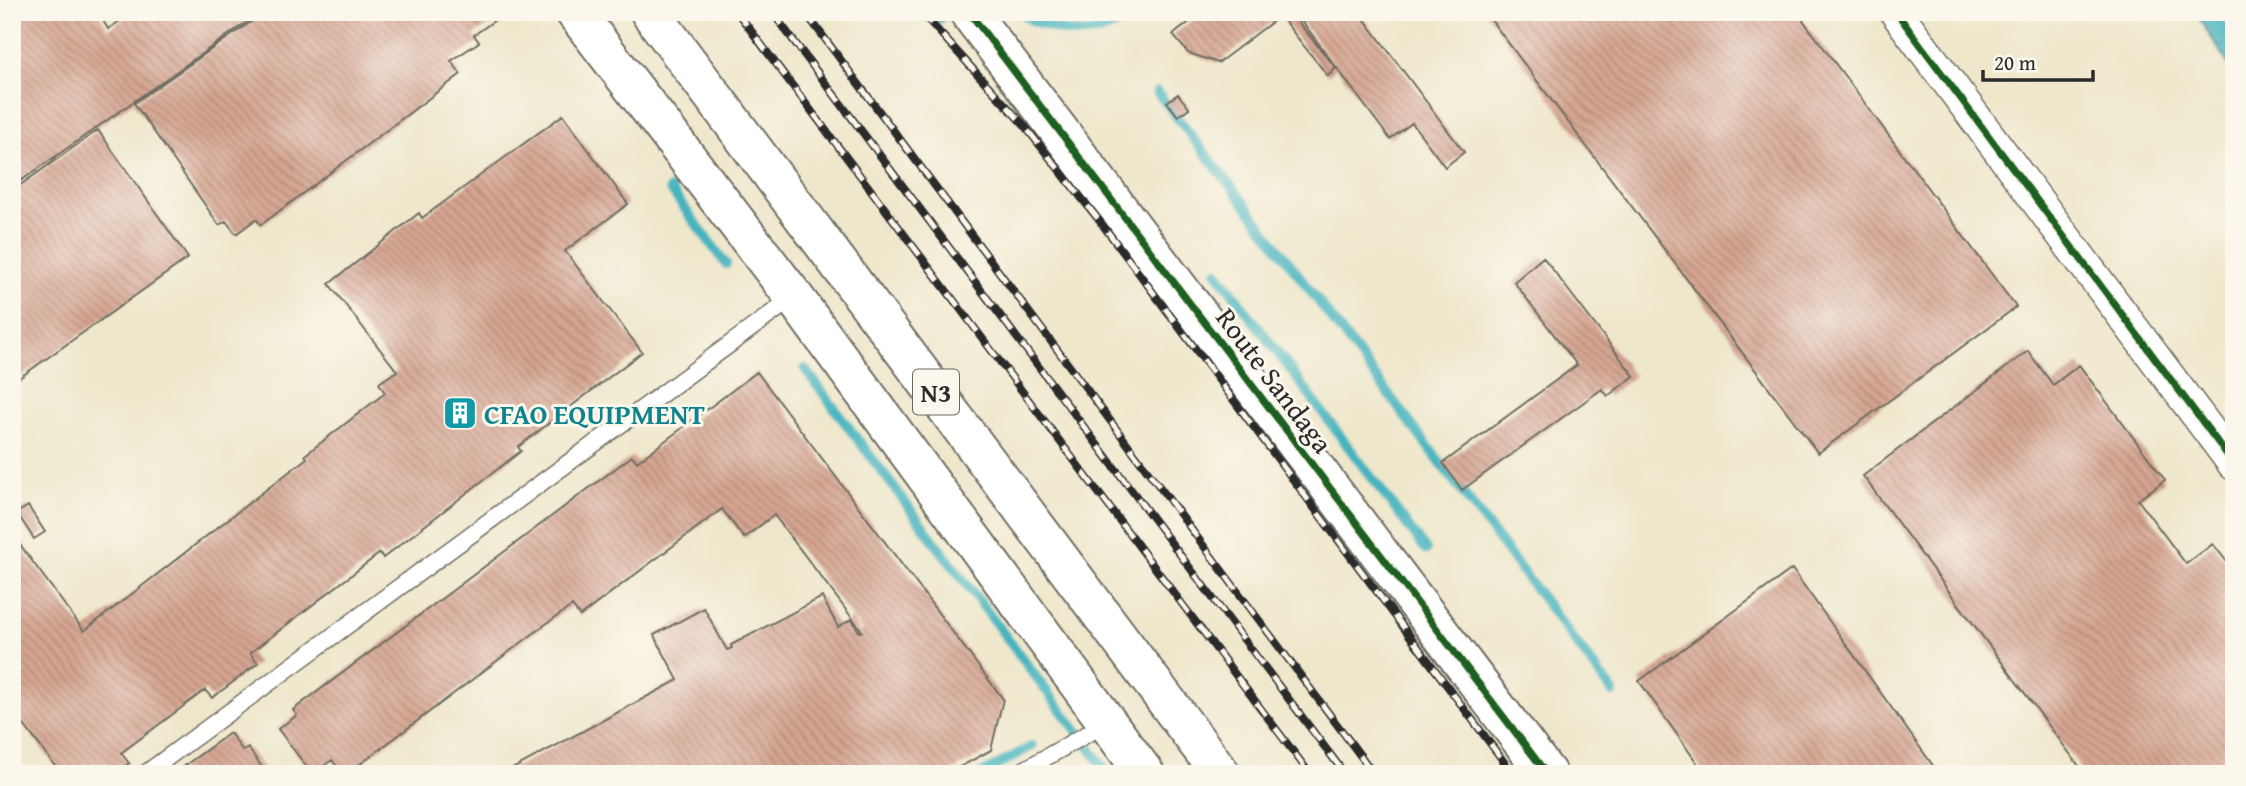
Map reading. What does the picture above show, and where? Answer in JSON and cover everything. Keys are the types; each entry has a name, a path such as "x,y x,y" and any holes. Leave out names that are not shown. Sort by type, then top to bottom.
{"main road":[{"name":"N3","path":"575,12 794,296 1145,774"},
{"name":"N3","path":"650,12 1221,774"},
{"name":"Route Sandaga","path":"969,12 1547,774"}],"street":[{"path":"1896,12 2234,464"}],"lane":[{"path":"145,774 794,296"},
{"path":"1017,774 1108,722"}],"water":[{"path":"2195,12 2234,12 2234,73"}],"building":[{"path":"12,12 98,12 108,29 133,12 261,12 12,187"},
{"path":"265,12 489,12 495,20 474,35 479,42 451,61 461,74 261,225 256,219 236,234 226,221 219,225 134,103"},
{"path":"1202,12 1290,12 1336,68 1328,76 1280,16 1218,63 1188,53 1173,35"},
{"path":"1295,12 1359,12 1464,152 1445,167 1412,123 1390,139"},
{"path":"1485,12 1797,12 2016,307 1818,453"},
{"path":"1178,94 1189,108 1178,116 1167,102"},
{"name":"CFAO EQUIPMENT","path":"563,115 628,204 565,251 642,352 518,447 521,451 383,558 380,553 250,653 258,663 212,698 205,690 121,753 129,763 116,774 101,774 99,771 96,774 61,774 12,709 12,534 84,631 307,458 305,455 385,393 379,383 397,371 329,284 419,213 422,218"},
{"path":"98,130 188,258 12,383 12,191"},
{"path":"1543,257 1634,376 1608,396 1602,389 1462,490 1443,463 1577,365 1514,282"},
{"path":"2028,351 2053,385 2079,365 2165,480 2138,500 2186,564 2213,544 2234,571 2234,774 2085,774 1863,476"},
{"path":"757,372 1003,699 991,750 947,774 503,774 678,680 654,635 704,608 727,650 732,648 731,645 822,597 838,627 852,619 859,632 862,631 774,515 744,538 722,509 580,616 572,606 546,624 347,774 343,774 332,760 312,774 278,729 297,715 293,710 632,456 637,462"},
{"path":"28,506 45,532 34,539 17,513"},
{"path":"1792,569 1939,774 1705,774 1639,681"},
{"path":"230,733 243,751 248,748 267,774 183,774 180,769"}],"waterway":[{"path":"935,12 940,19"},
{"path":"1021,12 1038,23 1081,33 1103,30 1135,12"},
{"path":"1157,92 1245,204 1613,692"},
{"path":"670,189 726,264"},
{"path":"1217,272 1426,550"},
{"path":"805,369 1109,774"},
{"path":"982,774 1032,746"}],"railway":[{"path":"737,12 1310,774"},
{"path":"772,12 1345,774"},
{"path":"805,12 1374,774"},
{"path":"921,12 1023,124 1102,224 1513,774"}],"cycle path":[{"path":"969,12 1547,774"},
{"path":"1896,12 2234,464"}],"place":[{"name":"CFAO EQUIPMENT","path":"460,413"}]}
